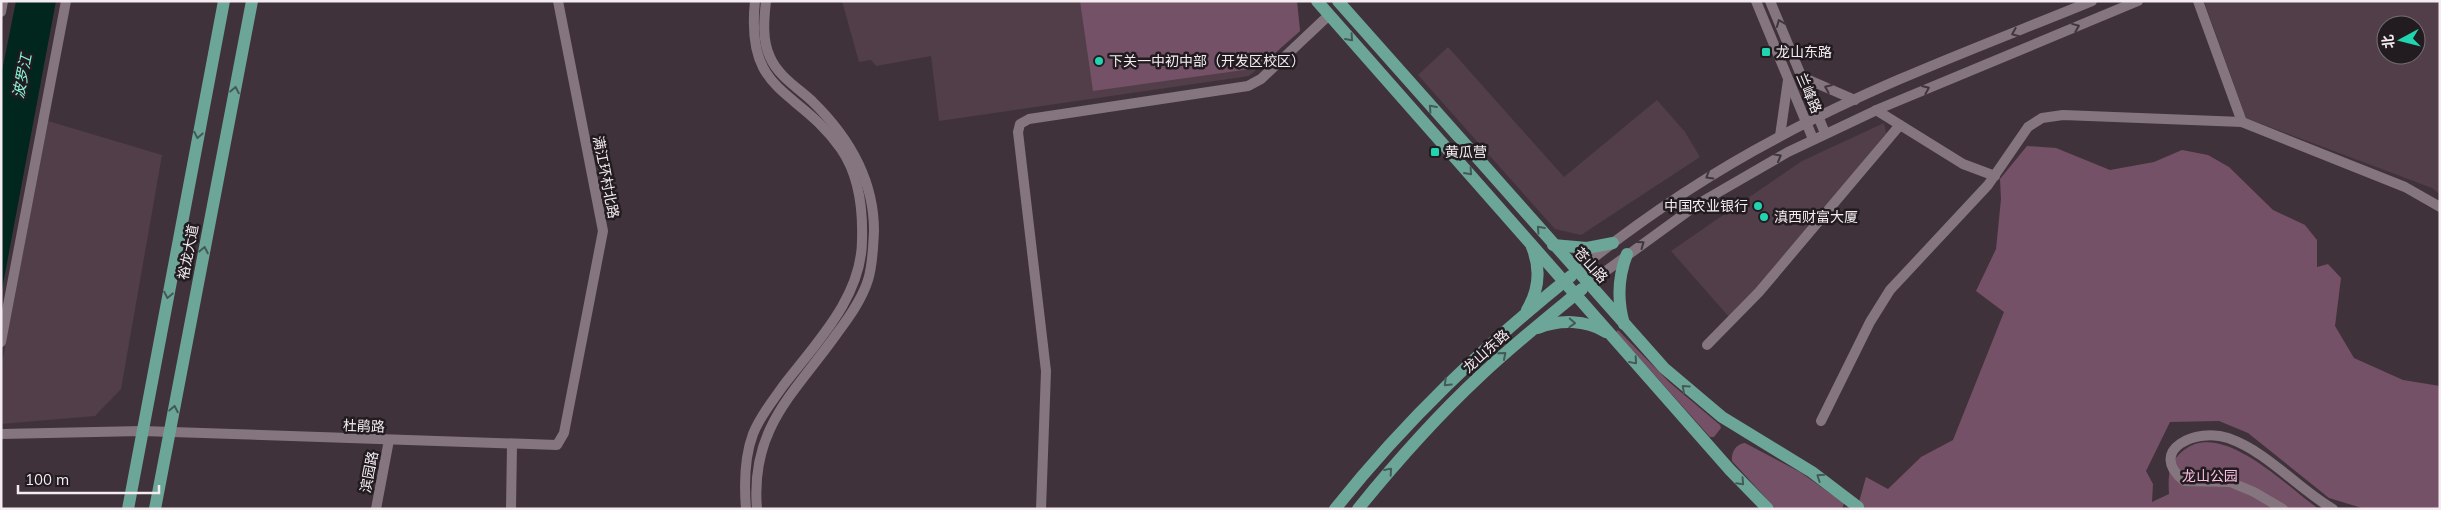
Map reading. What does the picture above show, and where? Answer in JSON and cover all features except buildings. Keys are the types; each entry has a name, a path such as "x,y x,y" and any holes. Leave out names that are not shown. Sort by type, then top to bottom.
{"main road":[{"name":"裕龙大道","path":"128,509 224,1"},
{"name":"裕龙大道","path":"155,509 252,1"},
{"path":"1317,1 1730,470 1768,509"},
{"name":"苍山路","path":"1338,1 1664,368 1706,405 1738,428 1823,479 1858,507"},
{"path":"1525,314 1533,300 1538,277 1535,253 1528,239"},
{"path":"1553,245 1587,248 1613,243"},
{"path":"1625,326 1619,292 1621,273 1627,254"},
{"name":"龙山东路","path":"1335,509 1384,450 1435,395 1473,358 1577,271"},
{"name":"龙山东路","path":"1358,509 1447,408 1532,331 1588,284"},
{"path":"1532,331 1552,324 1573,322 1593,326 1611,335"}],"street":[{"path":"1,12 3,1"},
{"path":"1,342 66,1"},
{"name":"满江环村北路","path":"557,445 564,433 603,230 558,1"},
{"path":"746,509 746,459 756,426 840,308 857,275 862,251 860,203 855,179 847,159 834,140 769,77 758,60 753,31 756,1"},
{"path":"757,509 756,470 760,450 769,430 790,395 848,319 868,279 874,229 868,184 843,138 805,95 780,72 768,54 765,28 766,1"},
{"name":"兰峰路","path":"1756,1 1813,139"},
{"name":"兰峰路","path":"1770,1 1825,133"},
{"name":"龙山东路","path":"1577,271 1688,189 1806,122 2092,1"},
{"name":"龙山东路","path":"1588,284 1627,254 1714,194 1813,139 1876,110 2138,1"},
{"path":"2198,1 2242,122"},
{"path":"1041,509 1046,371 1018,132 1020,124 1029,119 1248,86 1261,79 1329,14"},
{"path":"1802,77 1855,100"},
{"path":"1780,136 1788,79"},
{"path":"796,104 805,95"},
{"path":"1876,110 1963,164 1995,176"},
{"path":"1821,421 1884,298 1995,176 2026,130 2035,121 2046,117 2063,115 2242,122 2405,187 2440,208"},
{"path":"1706,346 1759,292 1900,125"},
{"path":"857,275 868,279"},
{"name":"杜鹃路","path":"1,434 169,432 557,445"},
{"path":"2283,509 2254,492 2230,482 2184,481 2175,472 2172,458 2173,452 2178,444 2194,436 2215,435 2228,438 2256,453 2312,496 2333,509"},
{"name":"滨园路","path":"376,509 389,440"},
{"path":"510,509 512,444"}],"shaded area":[{"name":"下关一中初中部（开发区校区）","path":"842,1 1297,1 1300,31 1249,76 939,121 931,56 876,66 871,60 859,62"},
{"path":"2204,1 2440,1 2440,194 2432,188 2246,118"},
{"path":"1448,47 1564,177 1657,100 1685,132 1700,157 1581,235 1555,229 1418,75"},
{"path":"48,121 162,155 121,389 95,416 1,424 1,368"},
{"name":"滇西财富大厦","path":"1884,123 1886,133 1780,264 1730,318 1671,251 1802,161"}],"green space":[{"path":"1080,1 1297,1 1300,31 1258,68 1093,91"},
{"name":"龙山公园","path":"2027,146 2056,148 2110,170 2154,162 2182,150 2208,155 2229,167 2273,210 2305,225 2317,240 2317,267 2328,264 2341,278 2335,326 2354,358 2403,380 2440,386 2440,509 2365,509 2329,498 2248,433 2219,421 2170,422 2146,471 2153,484 2152,502 2169,494 2172,464 2184,450 2200,443 2217,443 2255,460 2319,509 1857,509 1866,477 1888,489 1921,457 1953,440 2004,312 1976,291 1996,249 2001,199 2000,179"},
{"path":"1618,330 1669,382 1720,425 1721,428 1714,437 1710,437 1616,332"},
{"path":"1745,443 1800,472 1844,503 1842,509 1776,509 1732,461 1735,449"}],"water":[{"name":"波罗江","path":"16,1 56,1 1,295 1,76"}],"place":[{"name":"龙山东路","path":"1766,52"},
{"name":"下关一中初中部（开发区校区）","path":"1099,61"},
{"name":"黄瓜营","path":"1435,152"},
{"name":"中国农业银行","path":"1758,206"},
{"name":"滇西财富大厦","path":"1764,217"}]}
